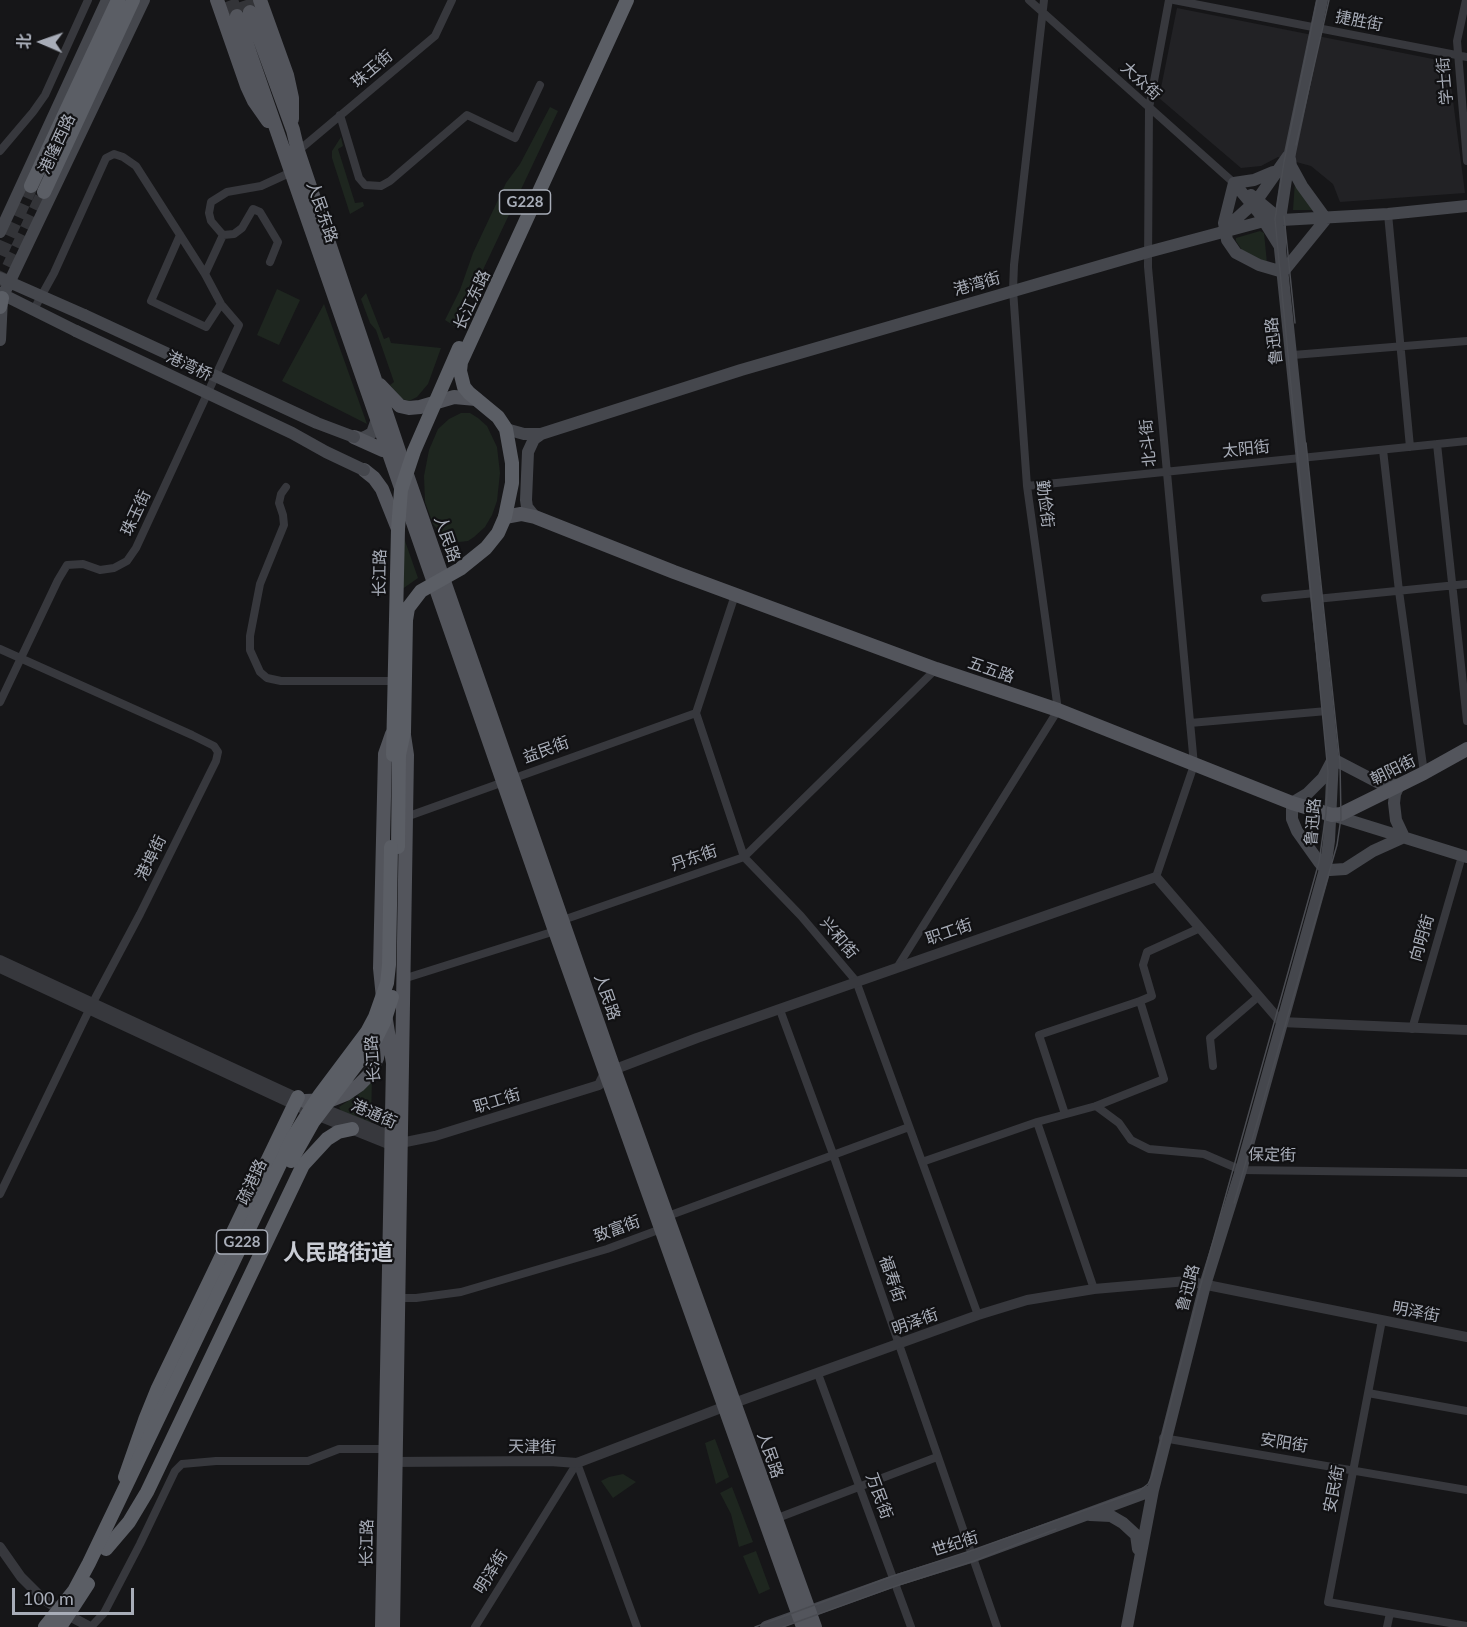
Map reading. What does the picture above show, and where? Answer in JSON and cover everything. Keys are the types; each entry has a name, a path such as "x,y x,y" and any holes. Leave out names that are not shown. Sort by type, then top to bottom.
{"highway":[{"path":"118,0 37,189 133,0"},
{"name":"长江东路","path":"401,490 433,403 618,0"},
{"name":"长江东路","path":"506,429 498,417 469,393 461,379 461,362 627,0"},
{"name":"G228","path":"438,581 460,569 486,548 498,533 509,502 512,473 506,429"},
{"name":"长江路","path":"398,732 394,681 401,490"},
{"name":"长江路","path":"398,732 408,608 421,591 438,581"},
{"name":"疏港路","path":"45,1627 74,1591 293,1137 319,1096 367,1032 379,1008 387,983 389,965 398,732"},
{"name":"疏港路","path":"60,1627 82,1596 106,1549 301,1142 328,1101 369,1048 384,1022 390,1004 396,965 395,847"},
{"path":"114,1511 135,1445 158,1388 299,1101"},
{"path":"106,1549 129,1522 147,1492 303,1165 327,1139 338,1132 351,1129"}],"main road":[{"name":"港隆西路","path":"0,232 107,0"},
{"name":"港隆西路","path":"0,340 1,299 5,280 144,0"},
{"path":"217,0 247,86 261,112 276,132"},
{"path":"260,0 287,75 292,98 292,130"},
{"name":"鲁迅路","path":"1127,1627 1165,1439 1205,1285 1241,1170 1325,869 1332,815 1333,759 1293,355 1280,249 1280,219 1290,153 1322,0"},
{"name":"人民东路","path":"374,376 292,130 243,14 276,132 377,419"},
{"path":"1224,230 1255,202 1290,153"},
{"path":"1234,183 1224,230 1227,240 1236,253 1259,265 1283,273 1326,219 1296,177 1291,166 1290,153"},
{"path":"1234,183 1262,178 1280,168"},
{"path":"1234,183 1255,202 1280,219"},
{"path":"1255,202 1280,249"},
{"name":"港湾街","path":"506,429 524,434 541,434 741,370 1224,230 1280,219 1326,219 1467,206"},
{"name":"港湾桥","path":"5,280 317,423 354,437"},
{"name":"港湾桥","path":"1,299 76,331 292,433 364,470"},
{"path":"374,376 391,398 409,408 454,397 476,399"},
{"name":"人民路","path":"374,376 394,452 401,490 445,600 804,1618 815,1627"},
{"path":"354,437 363,438 372,433 377,419"},
{"name":"人民路","path":"377,419 406,472 438,581"},
{"path":"535,517 526,500 528,452 534,440 541,434"},
{"path":"354,437 394,452 406,450 419,438"},
{"path":"364,470 382,489 398,529"},
{"name":"五五路","path":"505,517 521,514 535,517 936,669 1058,710 1292,803 1464,856"},
{"path":"445,600 460,569"},
{"path":"394,1141 404,979 407,755 398,732"},
{"name":"长江路","path":"382,1627 390,1456 394,1141 393,1063 380,968 385,754 398,732"},
{"name":"朝阳街","path":"1332,815 1341,814 1467,749"},
{"path":"1333,759 1381,784 1399,785 1394,803 1396,820 1404,837 1373,851 1345,869 1325,869 1297,831 1292,819 1292,803 1323,778 1333,759"},
{"path":"299,1101 332,1100 346,1094 370,1074 377,1058 384,1008"},
{"name":"人民路","path":"730,1405 775,1519 804,1618"},
{"name":"长江路","path":"390,1456 393,1627"},
{"name":"世纪街","path":"766,1627 804,1618 894,1581 972,1557 1153,1490"},
{"path":"1086,1515 1111,1516 1123,1522 1136,1535 1140,1558"}],"street":[{"path":"0,151 45,95 88,0"},
{"name":"珠玉街","path":"298,151 435,36 452,0"},
{"name":"大众街","path":"1029,0 1234,183"},
{"name":"勤俭街","path":"1044,0 1013,290 1027,486 1058,710"},
{"name":"北斗街","path":"1156,878 1194,765 1148,252 1149,108 1169,0"},
{"name":"捷胜街","path":"1174,0 1463,56"},
{"name":"学士街","path":"1466,0 1457,41 1463,56 1467,161"},
{"path":"340,115 359,178 365,185 381,186 390,181 467,115 515,138 540,85"},
{"path":"33,311 54,273 106,158 114,154 136,166 205,274 221,304 206,327 150,301 180,235"},
{"path":"223,235 211,221 209,213 211,202 227,192 261,186 285,175"},
{"path":"223,235 234,234 242,228 253,209 260,212 279,242 270,262"},
{"path":"1389,214 1410,447"},
{"path":"205,274 223,235"},
{"name":"珠玉街","path":"20,658 67,566 83,564 100,570 114,568 127,561 136,548 239,325 221,304"},
{"path":"1293,355 1467,341"},
{"name":"太阳街","path":"1027,486 1467,441"},
{"path":"1437,444 1467,721"},
{"path":"1383,450 1399,591 1424,773"},
{"path":"286,487 279,503 284,525 260,584 250,636 250,650 258,667 267,678 281,681 394,681"},
{"path":"1265,598 1399,591 1467,584"},
{"path":"696,713 735,594"},
{"name":"港埠街","path":"0,648 207,742 218,752 216,761 140,914 91,1006 0,1194"},
{"path":"0,702 20,658"},
{"name":"丹东街","path":"404,979 744,857 936,669"},
{"path":"898,966 1058,710"},
{"path":"1190,723 1327,711"},
{"name":"益民街","path":"406,817 696,713"},
{"name":"兴和街","path":"696,713 744,857 801,916 856,981 978,1316"},
{"name":"向明街","path":"1412,1029 1464,856"},
{"path":"1156,878 1281,1022 1467,1030"},
{"name":"职工街","path":"394,1141 435,1136 599,1084 610,1071 697,1038 898,966 1156,878"},
{"path":"1065,1114 1039,1035 1152,996 1143,965 1147,952 1200,928"},
{"name":"港通街","path":"0,960 91,1006"},
{"name":"港通街","path":"0,968 394,1141"},
{"path":"1213,1066 1210,1038 1259,996"},
{"path":"922,1162 1037,1122 1096,1106 1164,1079 1140,1001"},
{"name":"福寿街","path":"780,1010 833,1154 997,1627"},
{"name":"港通街","path":"299,1101 351,1129 394,1141"},
{"name":"保定街","path":"1096,1106 1119,1123 1131,1140 1149,1149 1204,1154 1241,1170 1467,1173"},
{"path":"1037,1122 1094,1289"},
{"name":"致富街","path":"393,1298 427,1297 461,1292 565,1263 833,1154 909,1126"},
{"name":"明泽街","path":"475,1627 576,1463 730,1405 1027,1300 1094,1289 1187,1281 1467,1337"},
{"name":"安民街","path":"1382,1320 1328,1602 1467,1626"},
{"name":"万民街","path":"818,1374 911,1627"},
{"path":"1368,1393 1467,1411"},
{"name":"安阳街","path":"1165,1439 1467,1490"},
{"path":"0,1547 21,1577 42,1598 91,1627 104,1613 175,1472 182,1464 216,1461 308,1461 339,1449 390,1456"},
{"name":"天津街","path":"390,1456 576,1463 637,1627"},
{"path":"775,1519 937,1457"},
{"path":"1387,1627 1389,1613"}],"shaded area":[{"path":"1177,8 1448,62 1465,193 1340,202 1333,184 1311,166 1278,157 1261,166 1241,168 1159,98"},
{"path":"550,107 558,111 456,327 445,320 460,290 473,253 506,183 520,164"},
{"path":"341,137 343,146 338,149 355,203 363,202 364,206 350,214 332,158 332,151"},
{"path":"1295,181 1313,210 1293,210"},
{"path":"1260,231 1264,233 1267,263 1242,250 1236,241 1236,238"},
{"path":"277,289 300,300 279,345 257,335"},
{"path":"366,293 384,339 389,337 391,343 441,348 428,384 417,397 409,401 402,399 390,385 394,382 376,330 370,323 361,299"},
{"path":"324,304 367,424 282,381"},
{"path":"461,413 470,413 487,426 497,447 500,473 497,501 485,527 468,541 459,542 450,540 433,524 425,502 424,476 429,450 438,429 449,419"},
{"path":"404,538 418,578 401,590"},
{"path":"372,1075 371,1125 341,1111 339,1107 360,1093"},
{"path":"715,1439 729,1477 716,1484 705,1443"},
{"path":"623,1474 636,1482 613,1498 601,1481"},
{"path":"732,1487 753,1542 739,1547 731,1514 720,1493"},
{"path":"756,1551 770,1589 759,1594 743,1556"}],"tunnel":[{"path":"231,0 237,16"},
{"path":"246,0 250,12"},
{"path":"0,255 31,186"},
{"path":"0,286 44,192"}],"tram line":[{"path":"755,1627 893,1576 1139,1491 1148,1484 1152,1476 1201,1284 1319,862 1326,813 1328,772 1275,219 1284,162 1317,0"},
{"path":"1296,145 1329,0"},
{"path":"1284,216 1295,323"},
{"path":"1234,1203 1337,845 1341,818 1340,763 1306,443"},
{"path":"783,1627 896,1586 974,1561 1056,1529"}],"district":[{"name":"人民路街道","path":"338,1253"}]}
